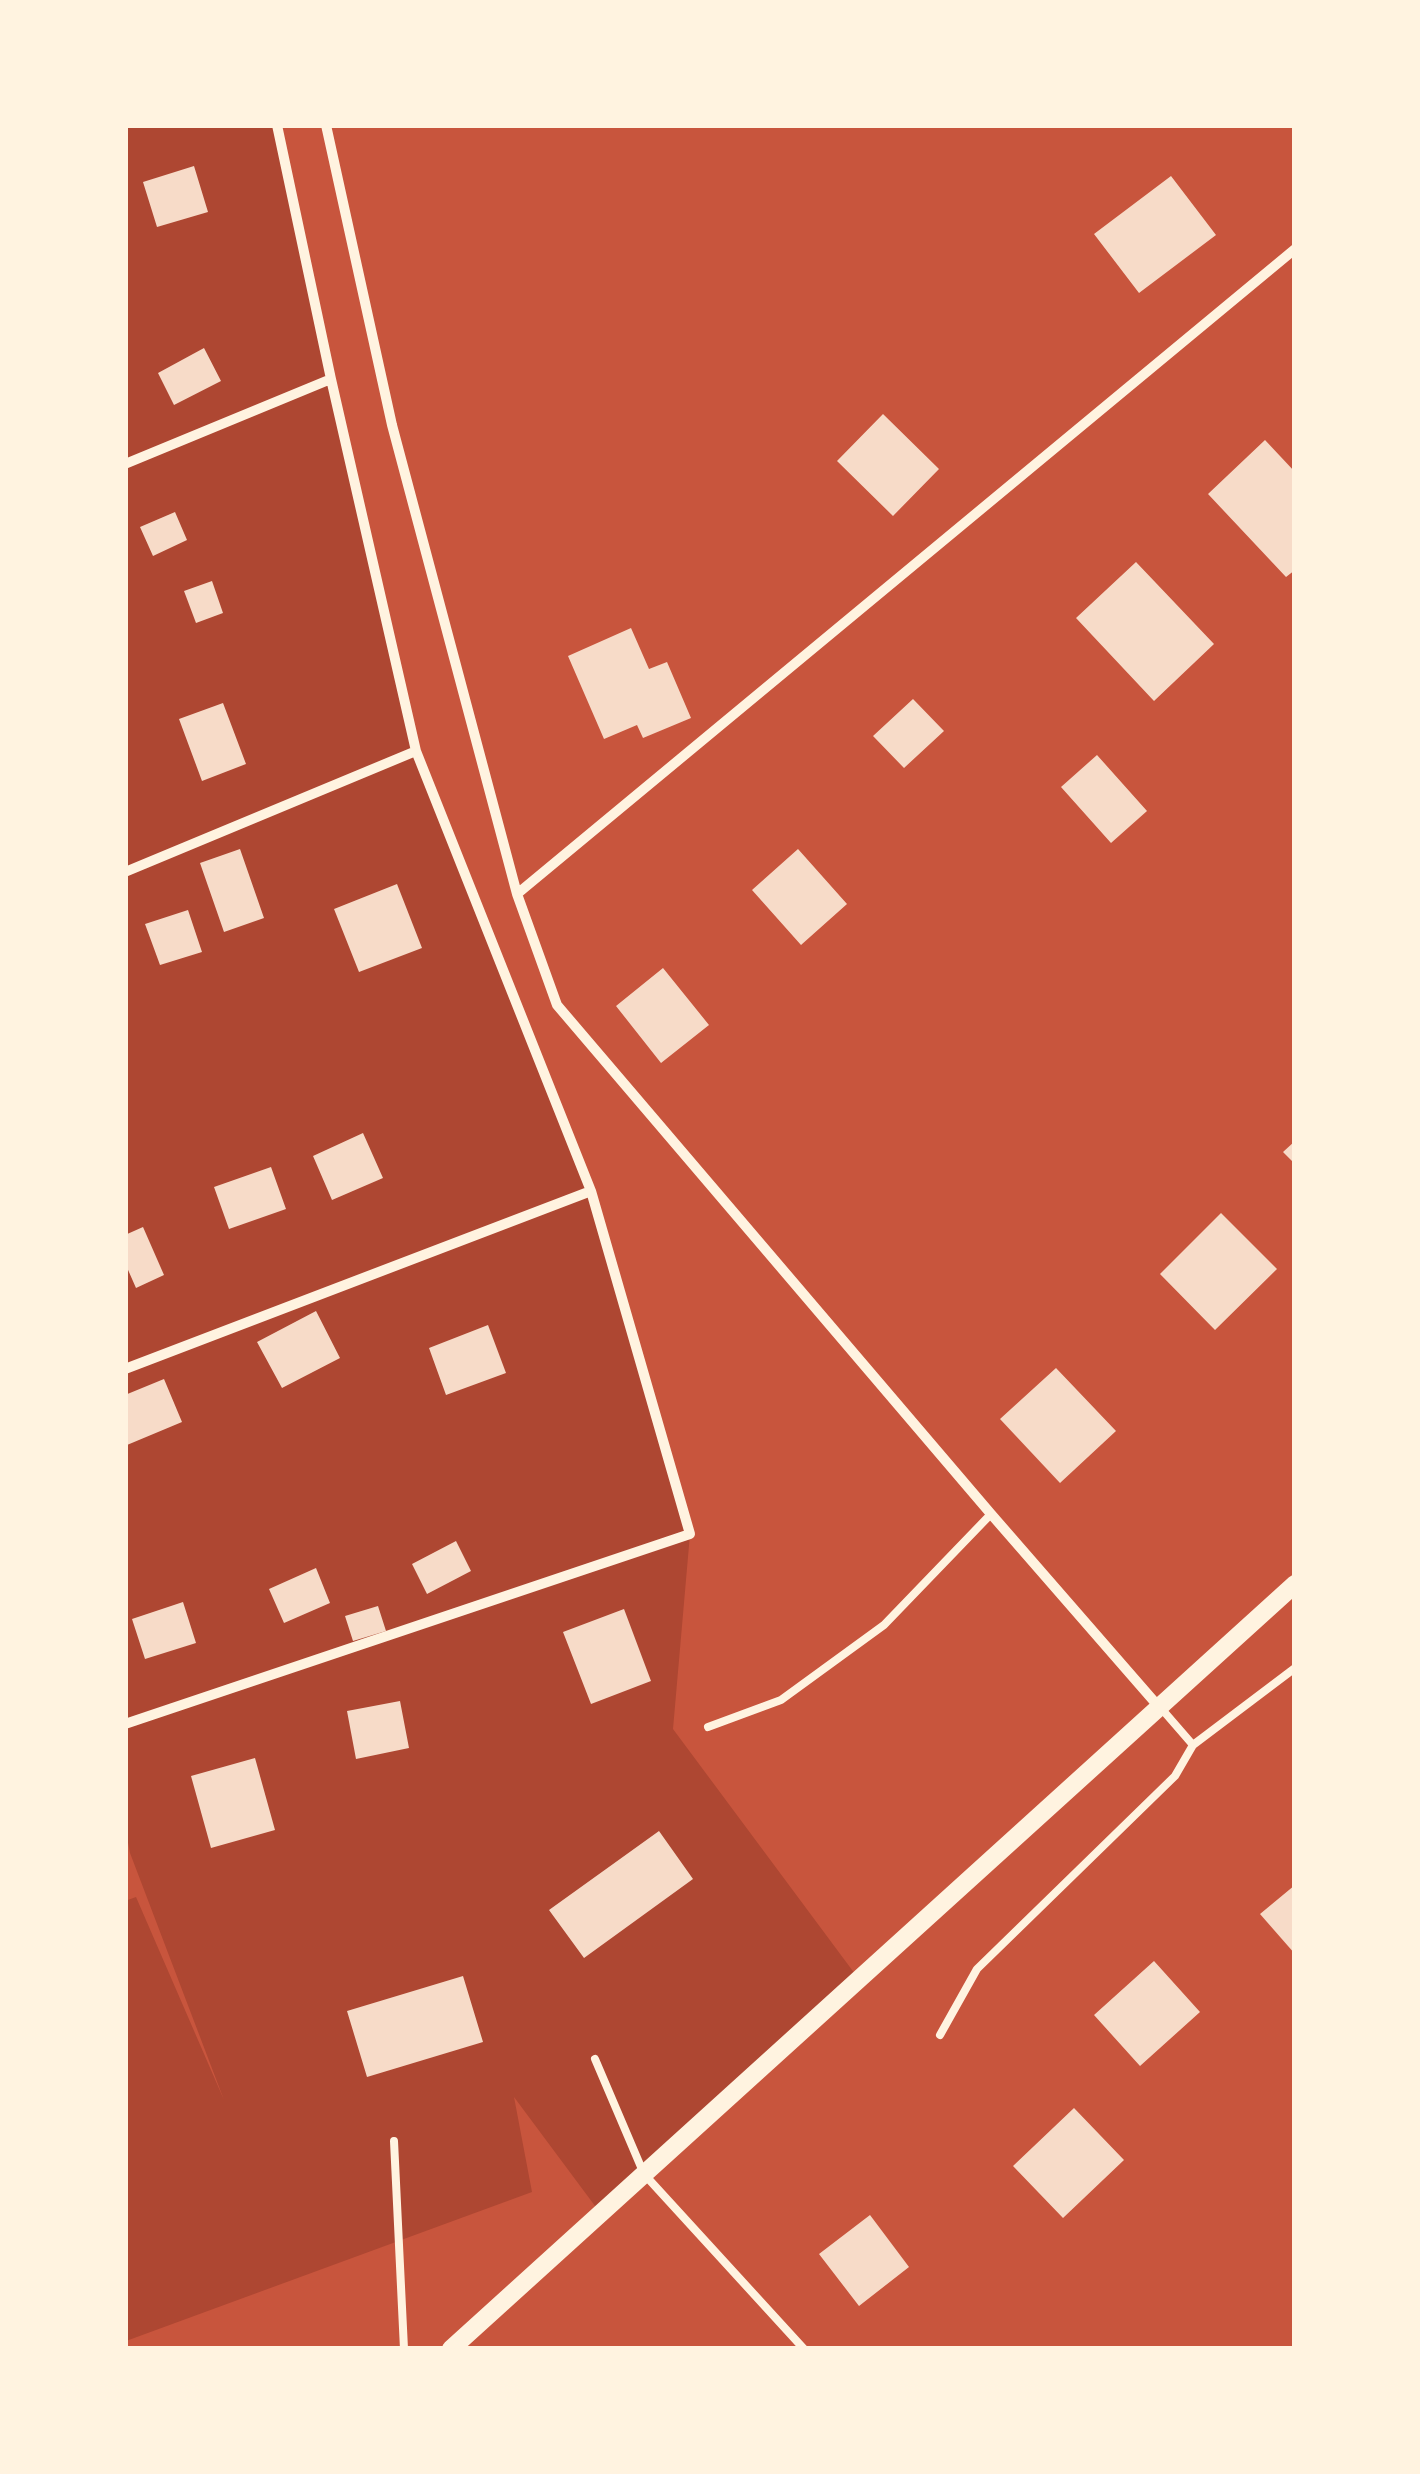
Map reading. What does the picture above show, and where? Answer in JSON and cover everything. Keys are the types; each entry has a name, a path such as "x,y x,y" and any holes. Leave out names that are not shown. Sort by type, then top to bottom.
{"street":[{"path":"125,1724 690,1534 591,1191 416,751 277,125"},
{"path":"326,125 392,425 517,894 557,1005 1160,1707"},
{"path":"517,894 1295,249"},
{"path":"125,464 331,379"},
{"path":"125,872 416,751"},
{"path":"125,1369 591,1191"},
{"path":"451,2349 1295,1584"}],"lane":[{"path":"708,1727 781,1700 884,1625 991,1514"},
{"path":"940,2035 977,1968 1175,1776 1193,1745 1295,1668"},
{"path":"1160,1707 1193,1745"},
{"path":"595,2059 644,2174 804,2349"},
{"path":"394,2141 404,2349"}],"shaded area":[{"path":"125,125 277,125 416,751 591,1191 690,1534 673,1729 858,1978 601,2214 514,2097 532,2192 126,2341 125,1901 136,1897 224,2100 130,1853 125,1827"}],"building":[{"path":"194,166 208,212 157,227 143,182"},
{"path":"1171,176 1216,235 1139,293 1094,234"},
{"path":"204,348 221,381 174,405 158,373"},
{"path":"883,414 939,469 893,516 837,461"},
{"path":"1265,440 1295,472 1295,570 1286,577 1208,494"},
{"path":"175,512 187,540 153,556 140,527"},
{"path":"1136,562 1214,644 1154,701 1076,618"},
{"path":"212,581 223,613 196,623 184,591"},
{"path":"631,628 649,669 667,662 691,718 643,738 637,725 604,739 568,656"},
{"path":"913,699 944,731 904,768 873,736"},
{"path":"223,703 246,764 202,781 179,719"},
{"path":"1097,755 1147,811 1111,843 1061,787"},
{"path":"240,849 264,918 224,932 200,863"},
{"path":"798,849 847,904 801,945 752,890"},
{"path":"397,884 422,948 359,972 334,909"},
{"path":"188,910 202,952 160,965 145,924"},
{"path":"663,968 709,1025 661,1063 616,1006"},
{"path":"363,1133 383,1178 332,1200 313,1156"},
{"path":"1295,1141 1295,1164 1283,1152"},
{"path":"271,1167 286,1209 229,1229 214,1187"},
{"path":"1221,1213 1277,1269 1215,1330 1160,1274"},
{"path":"143,1227 164,1275 136,1288 125,1263 125,1235"},
{"path":"316,1311 340,1358 282,1388 257,1342"},
{"path":"488,1325 506,1373 446,1395 429,1348"},
{"path":"1056,1368 1116,1431 1060,1483 1000,1419"},
{"path":"164,1379 182,1422 127,1445 125,1395"},
{"path":"456,1541 471,1571 427,1594 412,1564"},
{"path":"316,1568 330,1603 284,1623 269,1589"},
{"path":"183,1602 196,1643 145,1659 132,1619"},
{"path":"378,1606 386,1631 353,1641 345,1616"},
{"path":"624,1609 651,1681 591,1704 563,1632"},
{"path":"400,1701 409,1748 356,1759 347,1711"},
{"path":"255,1758 275,1830 211,1848 191,1776"},
{"path":"659,1831 693,1879 584,1958 549,1910"},
{"path":"1295,1885 1295,1954 1260,1914"},
{"path":"1154,1961 1200,2012 1140,2066 1094,2015"},
{"path":"463,1976 483,2042 367,2077 347,2011"},
{"path":"1074,2108 1124,2160 1063,2218 1013,2166"},
{"path":"870,2215 909,2267 859,2306 819,2254"}]}
